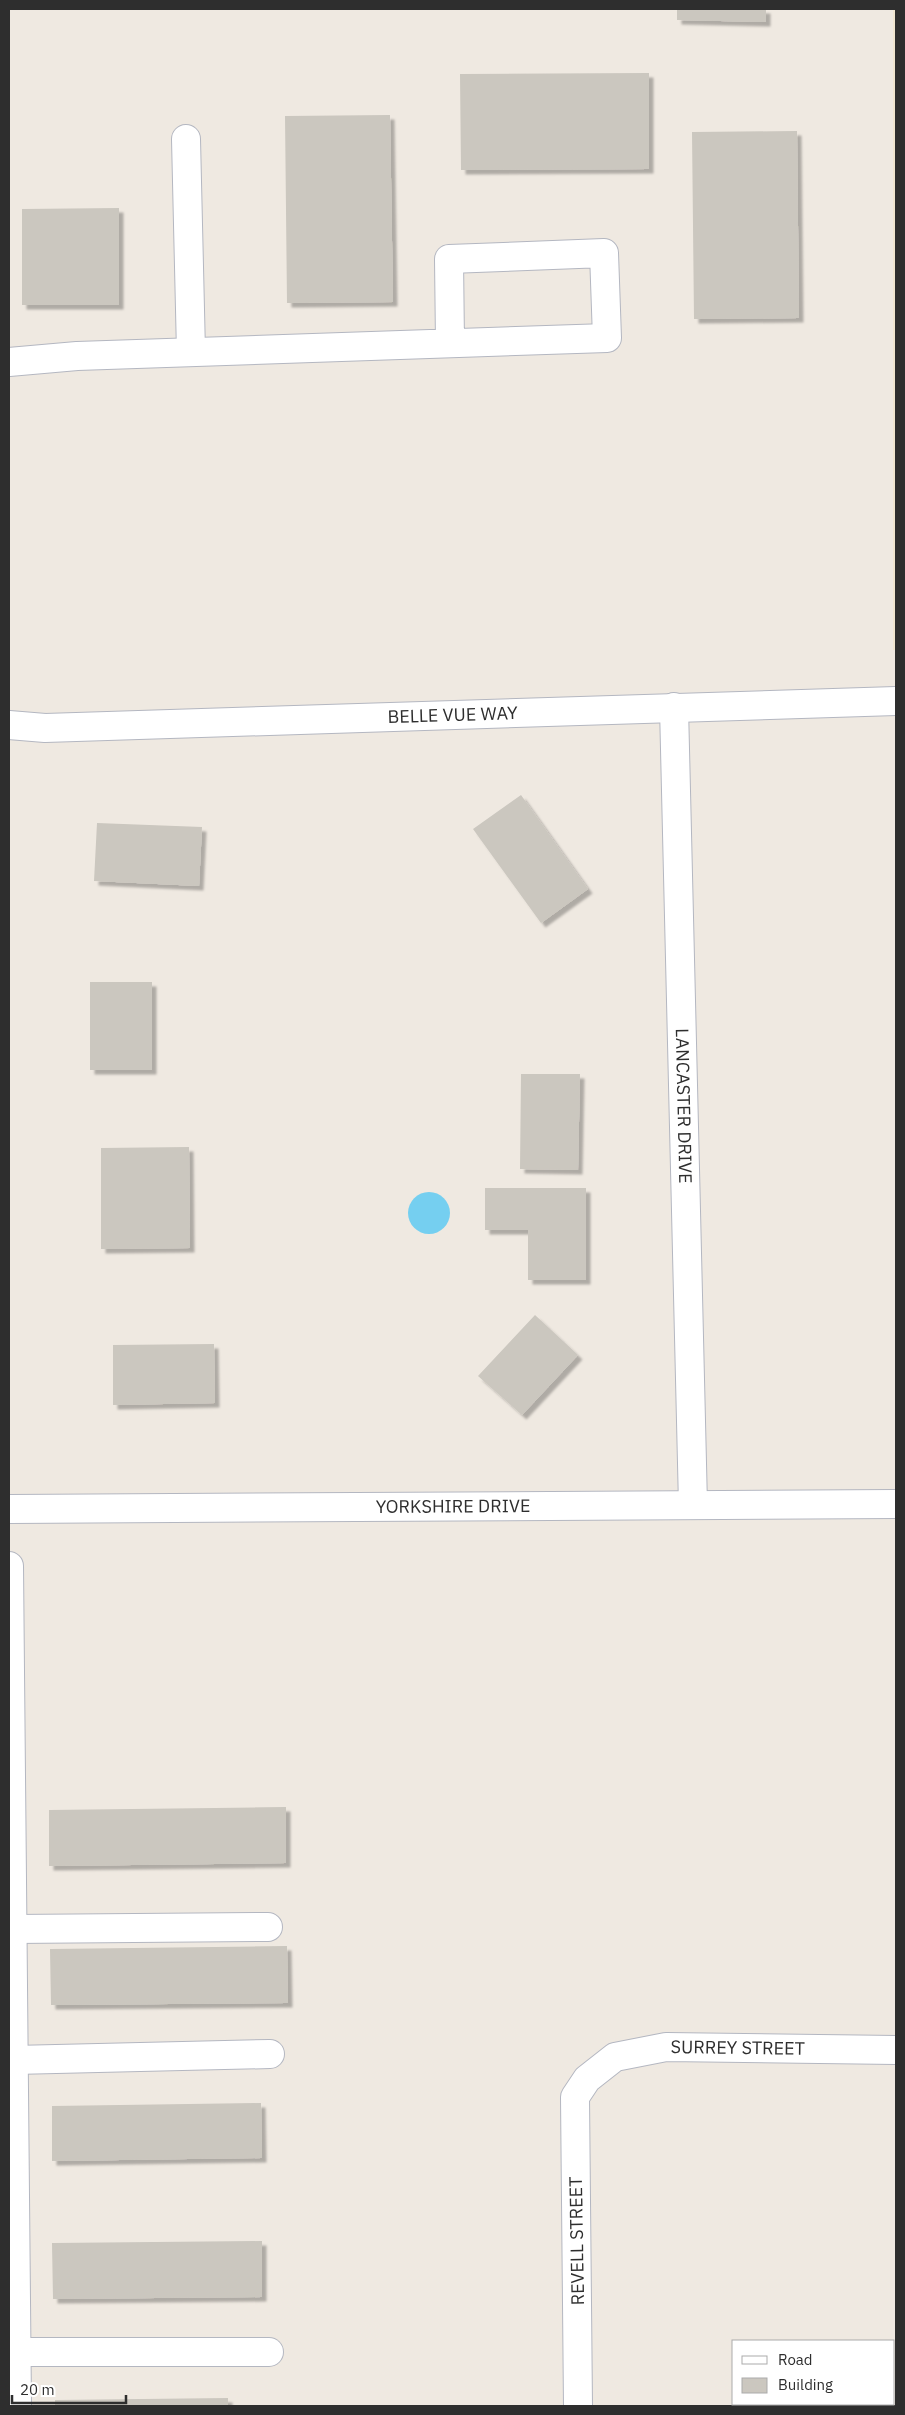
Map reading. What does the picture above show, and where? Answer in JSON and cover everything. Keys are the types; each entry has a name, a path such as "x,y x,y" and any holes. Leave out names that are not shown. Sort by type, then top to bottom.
{"street":[{"path":"186,139 191,352"},
{"path":"9,362 77,356 607,338 604,252 449,259 450,343"},
{"name":"BELLE VUE WAY","path":"9,725 45,728 896,701"},
{"name":"LANCASTER DRIVE","path":"674,707 693,1505"},
{"name":"YORKSHIRE DRIVE","path":"9,1509 896,1504"},
{"path":"9,1566 18,2406"},
{"path":"12,1929 268,1927"},
{"name":"SURREY STREET","path":"587,2078 615,2057 666,2047 896,2050"},
{"path":"14,2060 270,2054"},
{"name":"REVELL STREET","path":"578,2406 575,2097 587,2078"},
{"path":"17,2352 269,2352"}],"shaded area":[{"path":"893,9 896,9 896,650 893,650"}],"water":[{"path":"433,1192 441,1195 447,1201 450,1213 447,1225 441,1231 425,1234 417,1231 411,1225 408,1209 411,1201 417,1195"}],"building":[{"path":"677,9 766,9 766,22 677,20"},
{"path":"649,73 649,169 461,170 460,74"},
{"path":"390,115 393,302 287,303 285,116"},
{"path":"797,131 799,318 694,319 692,132"},
{"path":"119,208 119,305 22,305 22,209"},
{"path":"521,795 588,889 541,923 473,829"},
{"path":"97,823 202,827 199,886 94,881"},
{"path":"90,982 152,982 152,1070 90,1070"},
{"path":"521,1074 580,1074 578,1170 520,1169"},
{"path":"189,1147 190,1248 101,1249 101,1148"},
{"path":"485,1188 586,1188 586,1280 528,1280 528,1230 485,1230"},
{"path":"535,1315 578,1355 522,1415 478,1376"},
{"path":"214,1344 215,1403 113,1405 113,1345"},
{"path":"286,1807 286,1863 49,1866 49,1810"},
{"path":"287,1946 288,2003 51,2005 50,1949"},
{"path":"261,2103 262,2158 52,2161 52,2106"},
{"path":"262,2241 262,2297 53,2299 52,2243"},
{"path":"228,2398 228,2406 55,2406 55,2400"}]}
